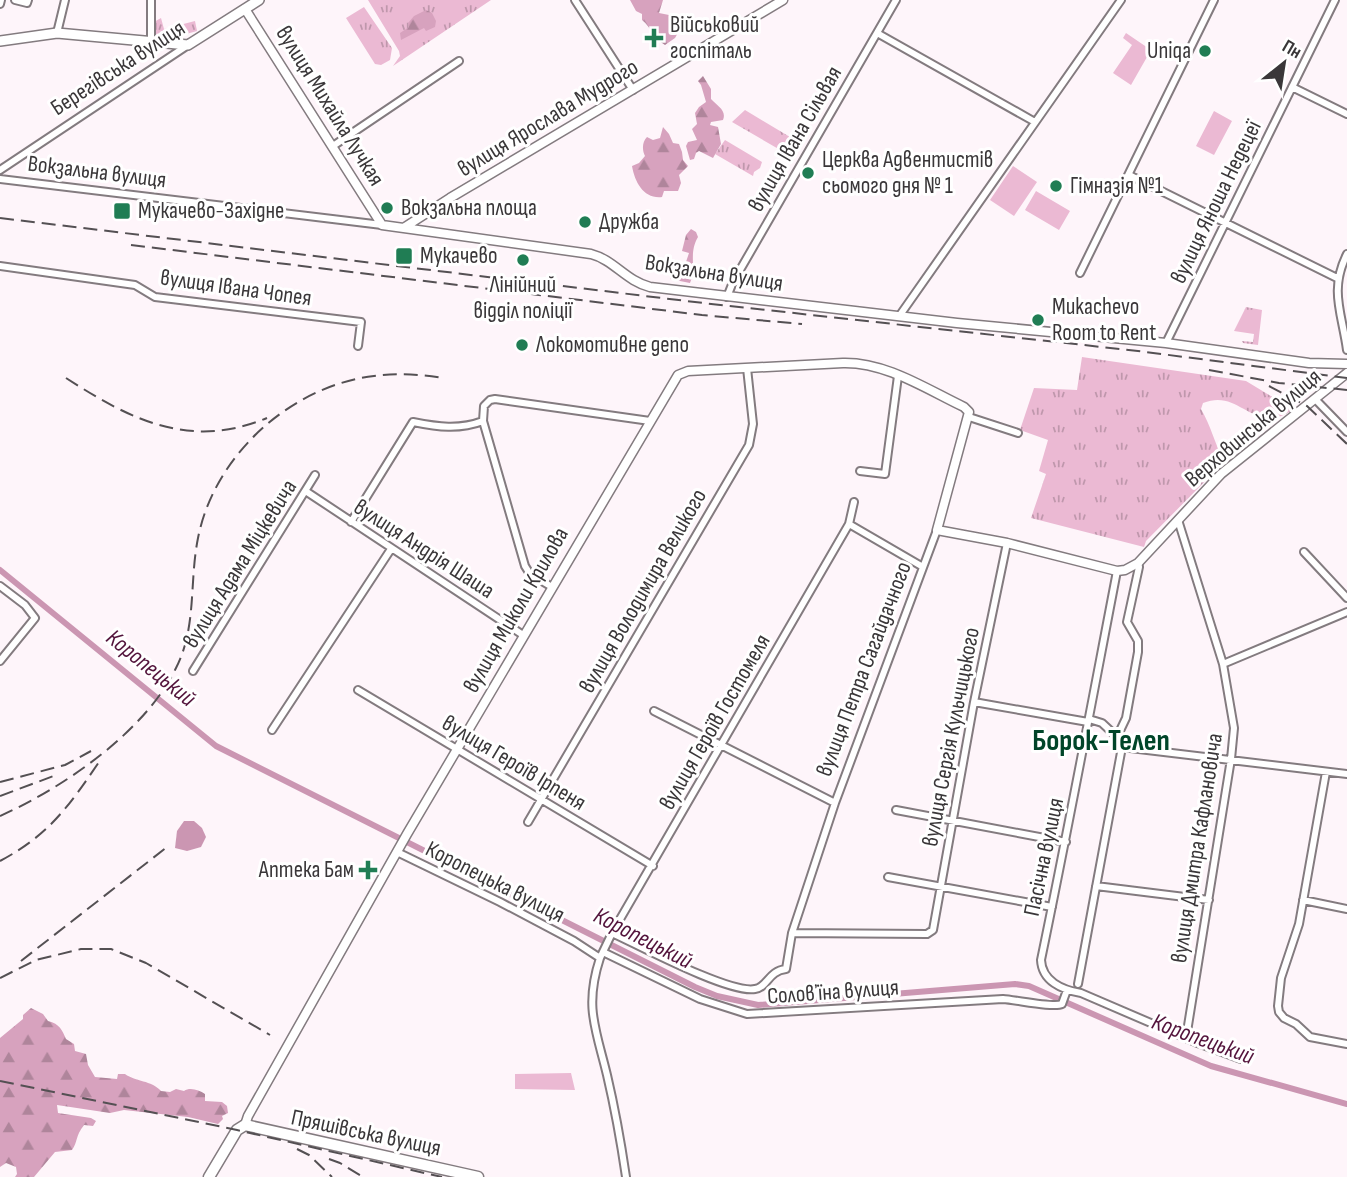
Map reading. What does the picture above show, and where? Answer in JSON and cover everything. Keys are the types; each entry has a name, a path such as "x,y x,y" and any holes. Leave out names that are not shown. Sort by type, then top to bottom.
{"main road":[{"name":"Берегівська вулиця","path":"188,44 259,0"},
{"path":"0,41 57,33 188,44"},
{"name":"вулиця Миколи Крилова","path":"209,1177 237,1130 245,1125"},
{"name":"Пряшівська вулиця","path":"245,1125 478,1177"}],"street":[{"path":"15,0 27,3 28,0"},
{"path":"57,33 65,0"},
{"path":"151,0 151,41"},
{"path":"575,0 633,90"},
{"name":"вулиця Ярослава Мудрого","path":"405,227 472,184 783,0"},
{"name":"вулиця Івана Сільвая","path":"727,297 733,282 896,0"},
{"path":"900,315 1121,0"},
{"path":"1080,273 1214,0"},
{"name":"вулиця Яноша Недецеї","path":"1166,343 1335,0"},
{"name":"вулиця Михайла Лучкая","path":"245,9 382,225"},
{"path":"877,33 1035,122"},
{"name":"Берегівська вулиця","path":"0,170 188,44"},
{"path":"333,146 459,61"},
{"path":"1292,87 1347,114"},
{"path":"1129,175 1337,278"},
{"name":"Вокзальна вулиця","path":"0,179 405,227 591,254 607,260 630,279 643,285 727,297 1166,343 1310,363 1347,364"},
{"path":"1347,254 1337,278 1337,294 1347,350"},
{"name":"вулиця Івана Чопея","path":"0,266 135,285 155,297 361,322 358,346"},
{"name":"вулиця Миколи Крилова","path":"245,1125 407,834 678,375 688,371 860,363 882,369 964,407 969,412 969,417 1018,433"},
{"name":"вулиця Володимира Великого","path":"528,822 749,445 753,424 747,368"},
{"name":"Верховинська вулиця","path":"1223,664 1178,520 1204,490 1239,458 1347,373"},
{"path":"860,471 885,474 898,376"},
{"path":"552,587 530,574 524,566 483,421 484,406 495,399 650,421"},
{"path":"1315,400 1347,432"},
{"name":"вулиця Петра Сагайдачного","path":"611,936 718,982 754,990 761,987 777,970 786,969 792,933 835,803 937,530 969,417"},
{"path":"351,522 413,422 450,428 483,421"},
{"name":"вулиця Адама Міцкевича","path":"193,671 307,492 315,475"},
{"name":"вулиця Андрія Шаша","path":"307,492 523,635"},
{"name":"вулиця Героїв Гостомеля","path":"603,952 849,524 854,502"},
{"path":"937,530 1125,570 1138,564 1178,520"},
{"path":"849,524 923,567"},
{"name":"вулиця Сергія Кульчицького","path":"792,933 927,934 934,926 974,702 1007,543"},
{"path":"272,730 391,548"},
{"path":"1304,552 1347,598"},
{"path":"1117,737 1126,718 1138,652 1138,641 1127,622 1138,564"},
{"name":"Пасічна вулиця","path":"1065,997 1044,975 1041,968 1117,570"},
{"path":"0,586 24,605 35,618 0,661"},
{"path":"1223,664 1347,612"},
{"name":"вулиця Дмитра Кафлановича","path":"1186,1038 1234,729 1223,664"},
{"name":"вулиця Героїв Ірпеня","path":"358,690 653,866"},
{"path":"974,702 1102,723 1117,737 1122,747 1078,985"},
{"path":"654,711 835,803"},
{"path":"1122,747 1347,774"},
{"path":"1326,772 1299,924 1281,978 1278,996 1280,1015 1310,1037 1347,1044"},
{"path":"896,810 1066,842"},
{"name":"Коропецька вулиця","path":"399,849 574,941 603,952"},
{"path":"888,877 1052,907"},
{"path":"1096,886 1209,900"},
{"path":"1303,900 1347,909"},
{"path":"603,952 595,978 592,1022 607,1076 626,1177"},
{"name":"Соловʼїна вулиця","path":"603,952 700,999 747,1014 1003,999 1025,1000 1050,1006 1065,997"},
{"path":"1065,997 1081,993 1241,1059"}],"green space":[{"path":"368,0 491,0 393,66 400,56 399,51"},
{"path":"630,0 663,0 659,13 669,15 679,31 675,38 665,45 661,42 642,20 642,14 636,11"},
{"path":"364,7 392,48 390,60 381,65 375,64 346,18"},
{"path":"426,10 432,13 436,21 435,27 426,31 424,28 401,40 400,33 409,27 408,23 414,16"},
{"path":"161,18 164,29 195,21 197,31 179,36 154,36 154,22"},
{"path":"1126,33 1151,50 1131,85 1113,73 1132,45 1123,38"},
{"path":"703,76 711,89 711,99 724,113 723,120 711,122 710,125 718,127 721,144 713,158 699,151 694,159 690,160 686,146 688,142 697,140 692,129 697,124 695,113 706,102 698,81"},
{"path":"745,110 790,137 782,151 732,122"},
{"path":"1214,111 1232,121 1214,155 1196,146"},
{"path":"663,127 673,143 679,144 683,160 688,166 679,175 681,183 678,191 664,191 662,197 656,197 641,189 632,166 645,156 645,139 660,138"},
{"path":"725,140 762,162 753,176 715,154"},
{"path":"1013,166 1037,182 1014,216 990,200"},
{"path":"1036,191 1070,211 1059,230 1025,210"},
{"path":"691,229 698,237 690,283 670,279 671,272 676,271 679,277 684,279 690,267 686,262 689,253 682,251 686,235"},
{"path":"1246,307 1262,310 1258,345 1242,341 1253,342 1254,334 1234,331"},
{"path":"1082,357 1246,381 1294,410 1273,418 1254,414 1223,400 1203,403 1201,409 1224,462 1146,541 1144,547 1031,518 1046,474 1039,471 1048,440 1020,430 1034,388 1077,390"},
{"path":"31,1008 58,1026 66,1039 74,1044 75,1051 86,1054 88,1065 95,1077 117,1079 118,1074 125,1074 161,1091 197,1090 205,1094 205,1101 222,1102 227,1106 228,1113 222,1116 223,1119 218,1124 188,1117 124,1110 110,1113 57,1105 58,1113 96,1121 93,1126 84,1125 72,1150 55,1152 34,1177 15,1177 16,1167 6,1163 0,1167 0,1038 23,1019 23,1015"},
{"path":"571,1073 575,1090 515,1089 515,1074"}],"shaded area":[{"path":"184,821 194,821 202,828 206,837 201,847 187,851 175,848 177,831"}],"waterway":[{"name":"Коропецький","path":"0,570 216,746 717,996 758,1005 1015,984 1029,986 1211,1066 1347,1104"}],"railway":[{"path":"0,218 703,303 1138,351 1347,378"},
{"path":"131,245 702,315 802,324"},
{"path":"1209,370 1279,383 1347,390"},
{"path":"0,816 50,790 100,756 123,736 162,692 176,668 187,637 195,555 207,508 220,480 260,430 313,394 343,382 391,374 443,378"},
{"path":"66,378 114,406 162,426 212,431 239,427 267,418"},
{"path":"1269,386 1307,406 1347,444"},
{"path":"0,782 65,765 91,751"},
{"path":"0,861 45,830 78,792 99,762"},
{"path":"0,796 59,774"},
{"path":"21,961 167,847"},
{"path":"0,978 36,960 81,949 111,949 146,963 270,1035"},
{"path":"0,1081 237,1130 442,1177"},
{"path":"297,1149 309,1155 332,1177"},
{"path":"329,1159 363,1177"}],"place":[{"name":"Військовий госпіталь","path":"654,38"},
{"name":"Uniqa","path":"1205,51"},
{"name":"Церква Адвентистів сьомого дня № 1","path":"808,173"},
{"name":"Гімназія №1","path":"1056,186"},
{"name":"Вокзальна площа","path":"387,208"},
{"name":"Мукачево-Західне","path":"122,211"},
{"name":"Дружба","path":"585,222"},
{"name":"Мукачево","path":"404,256"},
{"name":"Лінійний відділ поліції","path":"523,260"},
{"name":"Mukachevo Room to Rent","path":"1038,320"},
{"name":"Локомотивне депо","path":"522,345"},
{"name":"Аптека Бам","path":"368,870"}],"district":[{"name":"Борок-Телеп","path":"1101,741"}]}
